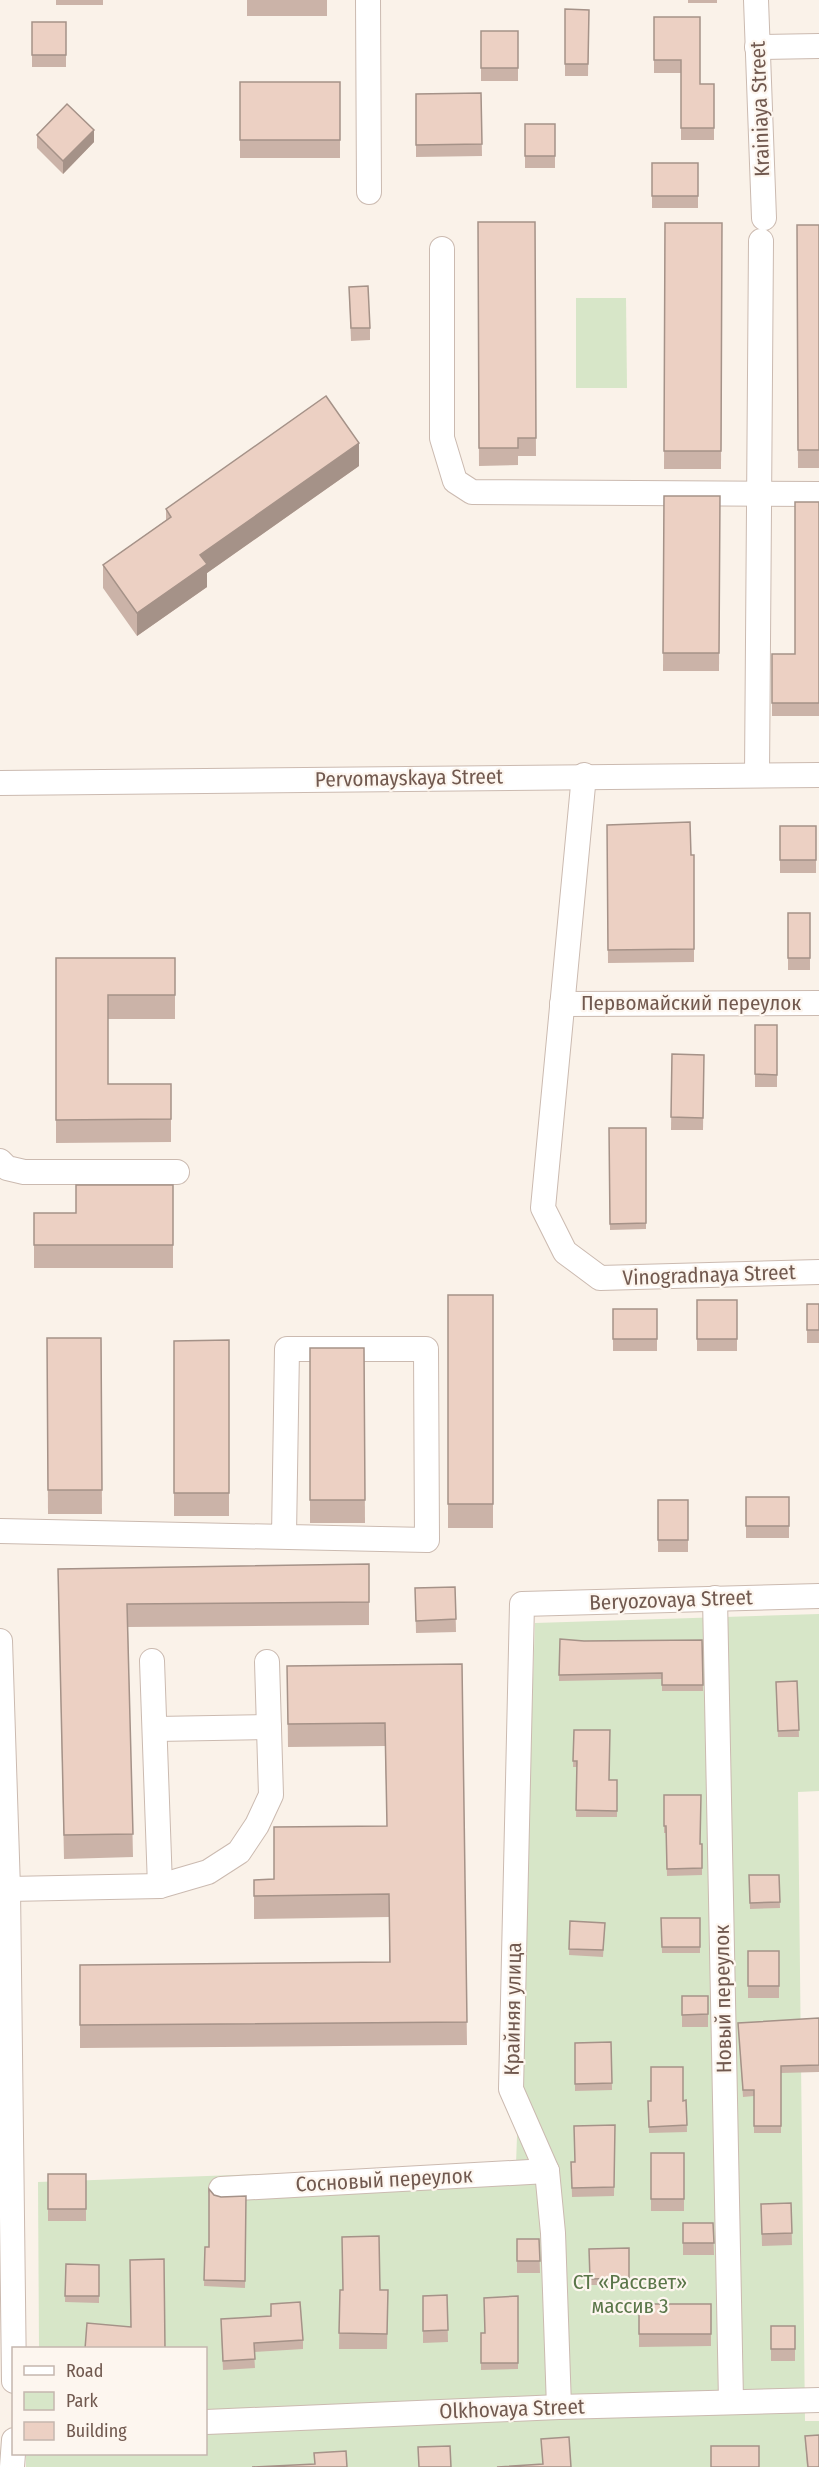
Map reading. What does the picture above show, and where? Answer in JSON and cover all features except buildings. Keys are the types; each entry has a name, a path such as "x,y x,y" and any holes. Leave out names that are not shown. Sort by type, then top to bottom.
{"street":[{"path":"368,0 369,192"},
{"name":"Krainiaya Street","path":"756,0 762,229 758,775"},
{"path":"758,47 819,46"},
{"path":"442,249 442,438 455,481 463,488 472,492 819,494"},
{"path":"562,1004 584,775"},
{"name":"Pervomayskaya Street","path":"0,783 584,775 819,775"},
{"name":"Первомайский переулок","path":"562,1004 819,1003"},
{"name":"Vinogradnaya Street","path":"562,1004 543,1208 565,1252 600,1278 819,1272"},
{"path":"0,1161 7,1168 24,1172 177,1172"},
{"path":"0,1531 428,1540 426,1349 287,1349 284,1536"},
{"name":"Beryozovaya Street","path":"522,1604 819,1596"},
{"name":"Новый переулок","path":"715,1598 731,2401"},
{"name":"Крайняя улица","path":"522,1604 511,2089 547,2170 553,2233 559,2407"},
{"path":"0,1641 8,1889 14,2347"},
{"path":"152,1661 160,1886"},
{"path":"8,1889 160,1886 208,1872 239,1852 257,1825 271,1795 267,1662"},
{"path":"156,1729 269,1727"},
{"name":"Сосновый переулок","path":"221,2189 547,2170"},
{"name":"Olkhovaya Street","path":"207,2422 559,2407 819,2400"}],"green space":[{"path":"576,298 626,298 627,388 576,388"},
{"name":"СТ «Рассвет» массив 3","path":"819,1614 819,1791 798,1792 805,2421 819,2421 819,2467 26,2467 26,2455 207,2455 207,2347 39,2347 38,2182 516,2165 535,1623"}]}
